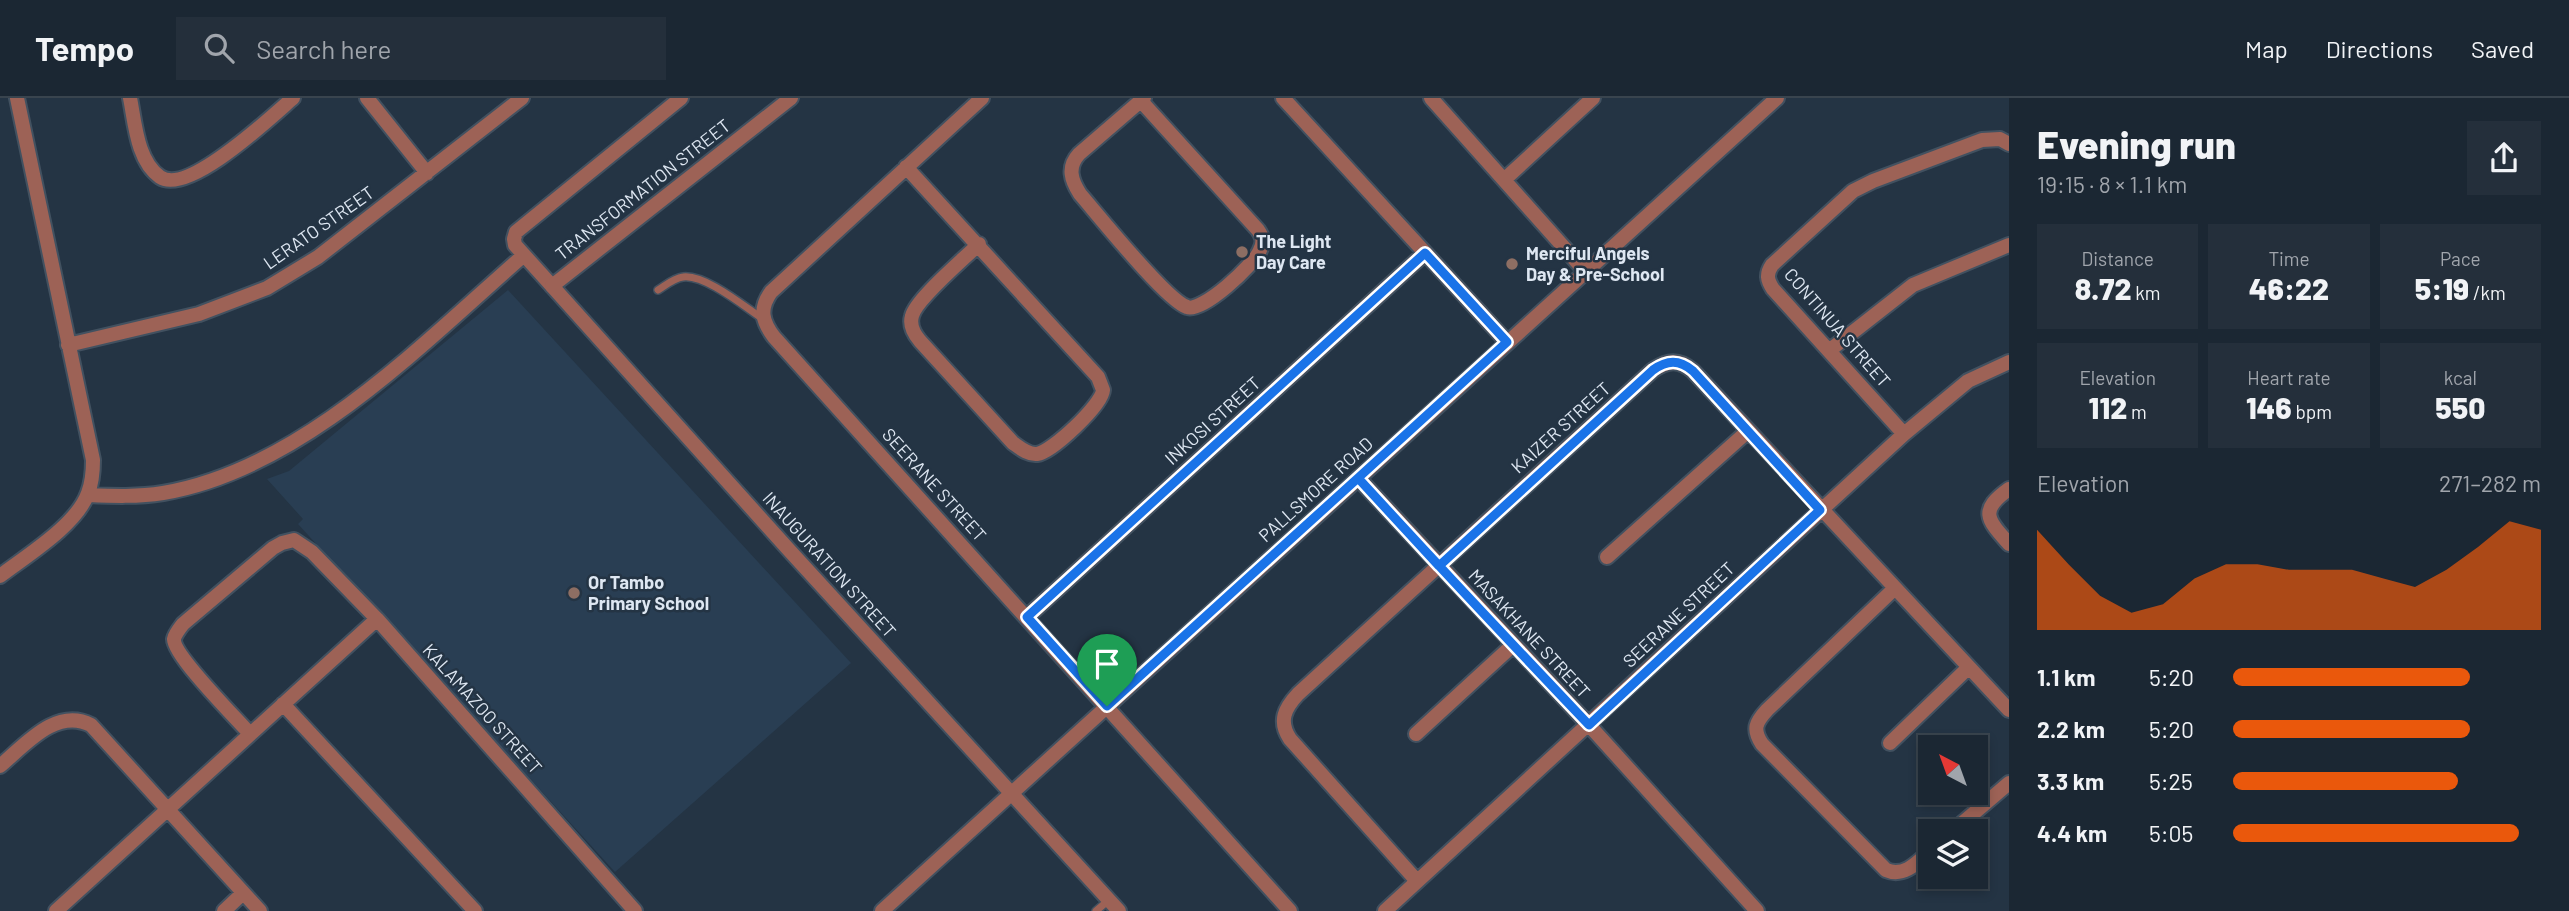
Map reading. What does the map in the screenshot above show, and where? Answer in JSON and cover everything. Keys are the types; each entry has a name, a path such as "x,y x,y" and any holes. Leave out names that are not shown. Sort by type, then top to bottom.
{"street":[{"path":"0,576 69,521 88,495 93,460 17,98"},
{"path":"130,98 144,156 161,178 170,181 182,180 210,165 293,98"},
{"path":"367,98 427,173"},
{"name":"LERATO STREET","path":"68,345 199,314 267,288 318,257 522,98"},
{"name":"INAUGURATION STREET","path":"681,98 518,229 514,234 514,243 789,550 1119,911"},
{"name":"TRANSFORMATION STREET","path":"552,286 791,98"},
{"path":"763,319 765,301 771,292 982,98"},
{"path":"1283,98 1507,342"},
{"path":"1431,98 1585,271"},
{"name":"PALLSMORE ROAD","path":"882,911 1777,98"},
{"path":"1142,100 1258,230 1263,239 1252,262 1211,299 1198,307 1186,307 1168,294 1080,194 1072,180 1072,166 1079,154 1142,100"},
{"path":"1505,179 1586,100"},
{"name":"CONTINUA STREET","path":"1904,434 1773,289 1767,277 1772,265 1838,202 1873,181 1982,140 2000,139 2009,144"},
{"path":"906,167 979,244 1093,369 1102,384 1102,396 1096,406 1053,446 1040,454 1030,453 1013,443 920,341 912,327 913,311 919,303 979,244"},
{"path":"1830,350 1913,285 2009,244"},
{"name":"INKOSI STREET","path":"1027,617 1425,253"},
{"path":"88,495 135,496 163,493 204,483 263,458 290,443 373,386 524,255"},
{"name":"SEERANE STREET","path":"763,319 774,337 1290,911"},
{"name":"KAIZER STREET","path":"1417,881 1290,739 1283,723 1286,708 1298,694 1661,365 1675,362 1687,366 2009,710"},
{"name":"SEERANE STREET","path":"1385,911 1904,434 1968,381 2009,362"},
{"path":"1607,557 1748,431"},
{"name":"MASAKHANE STREET","path":"1358,478 1589,725 1757,911"},
{"path":"2009,489 1988,509 1988,516 2009,544"},
{"name":"KALAMAZOO STREET","path":"250,734 184,660 174,638 183,624 273,548 294,540 312,552 377,619 635,911"},
{"path":"1894,589 1767,710 1756,723 1755,730 1762,744 1886,870 1892,873 1906,870 1918,860"},
{"path":"56,911 377,619"},
{"path":"1416,734 1513,645"},
{"path":"1890,743 1968,668"},
{"path":"283,705 475,911"},
{"path":"0,766 54,723 81,720 101,734 260,911"},
{"path":"1967,819 2009,783"},
{"path":"224,911 243,893"}],"lane":[{"path":"658,290 676,279 686,276 695,278 714,287 763,319"},
{"path":"1096,911 1109,900"}],"shaded area":[{"name":"Or Tambo Primary School","path":"508,290 851,663 615,872 298,524 303,519 267,479 289,471"}],"place":[{"name":"The Light Day Care","path":"1242,252"},
{"name":"Merciful Angels Day & Pre-School","path":"1512,264"},
{"name":"Or Tambo Primary School","path":"574,593"}],"route":[{"path":"1107,706 1027,617 1425,253 1507,342 1358,478 1399,522 1439,566 1589,725 1820,510 1693,371 1681,363 1668,362 1653,370 1439,566 1358,478 1107,706"}]}
